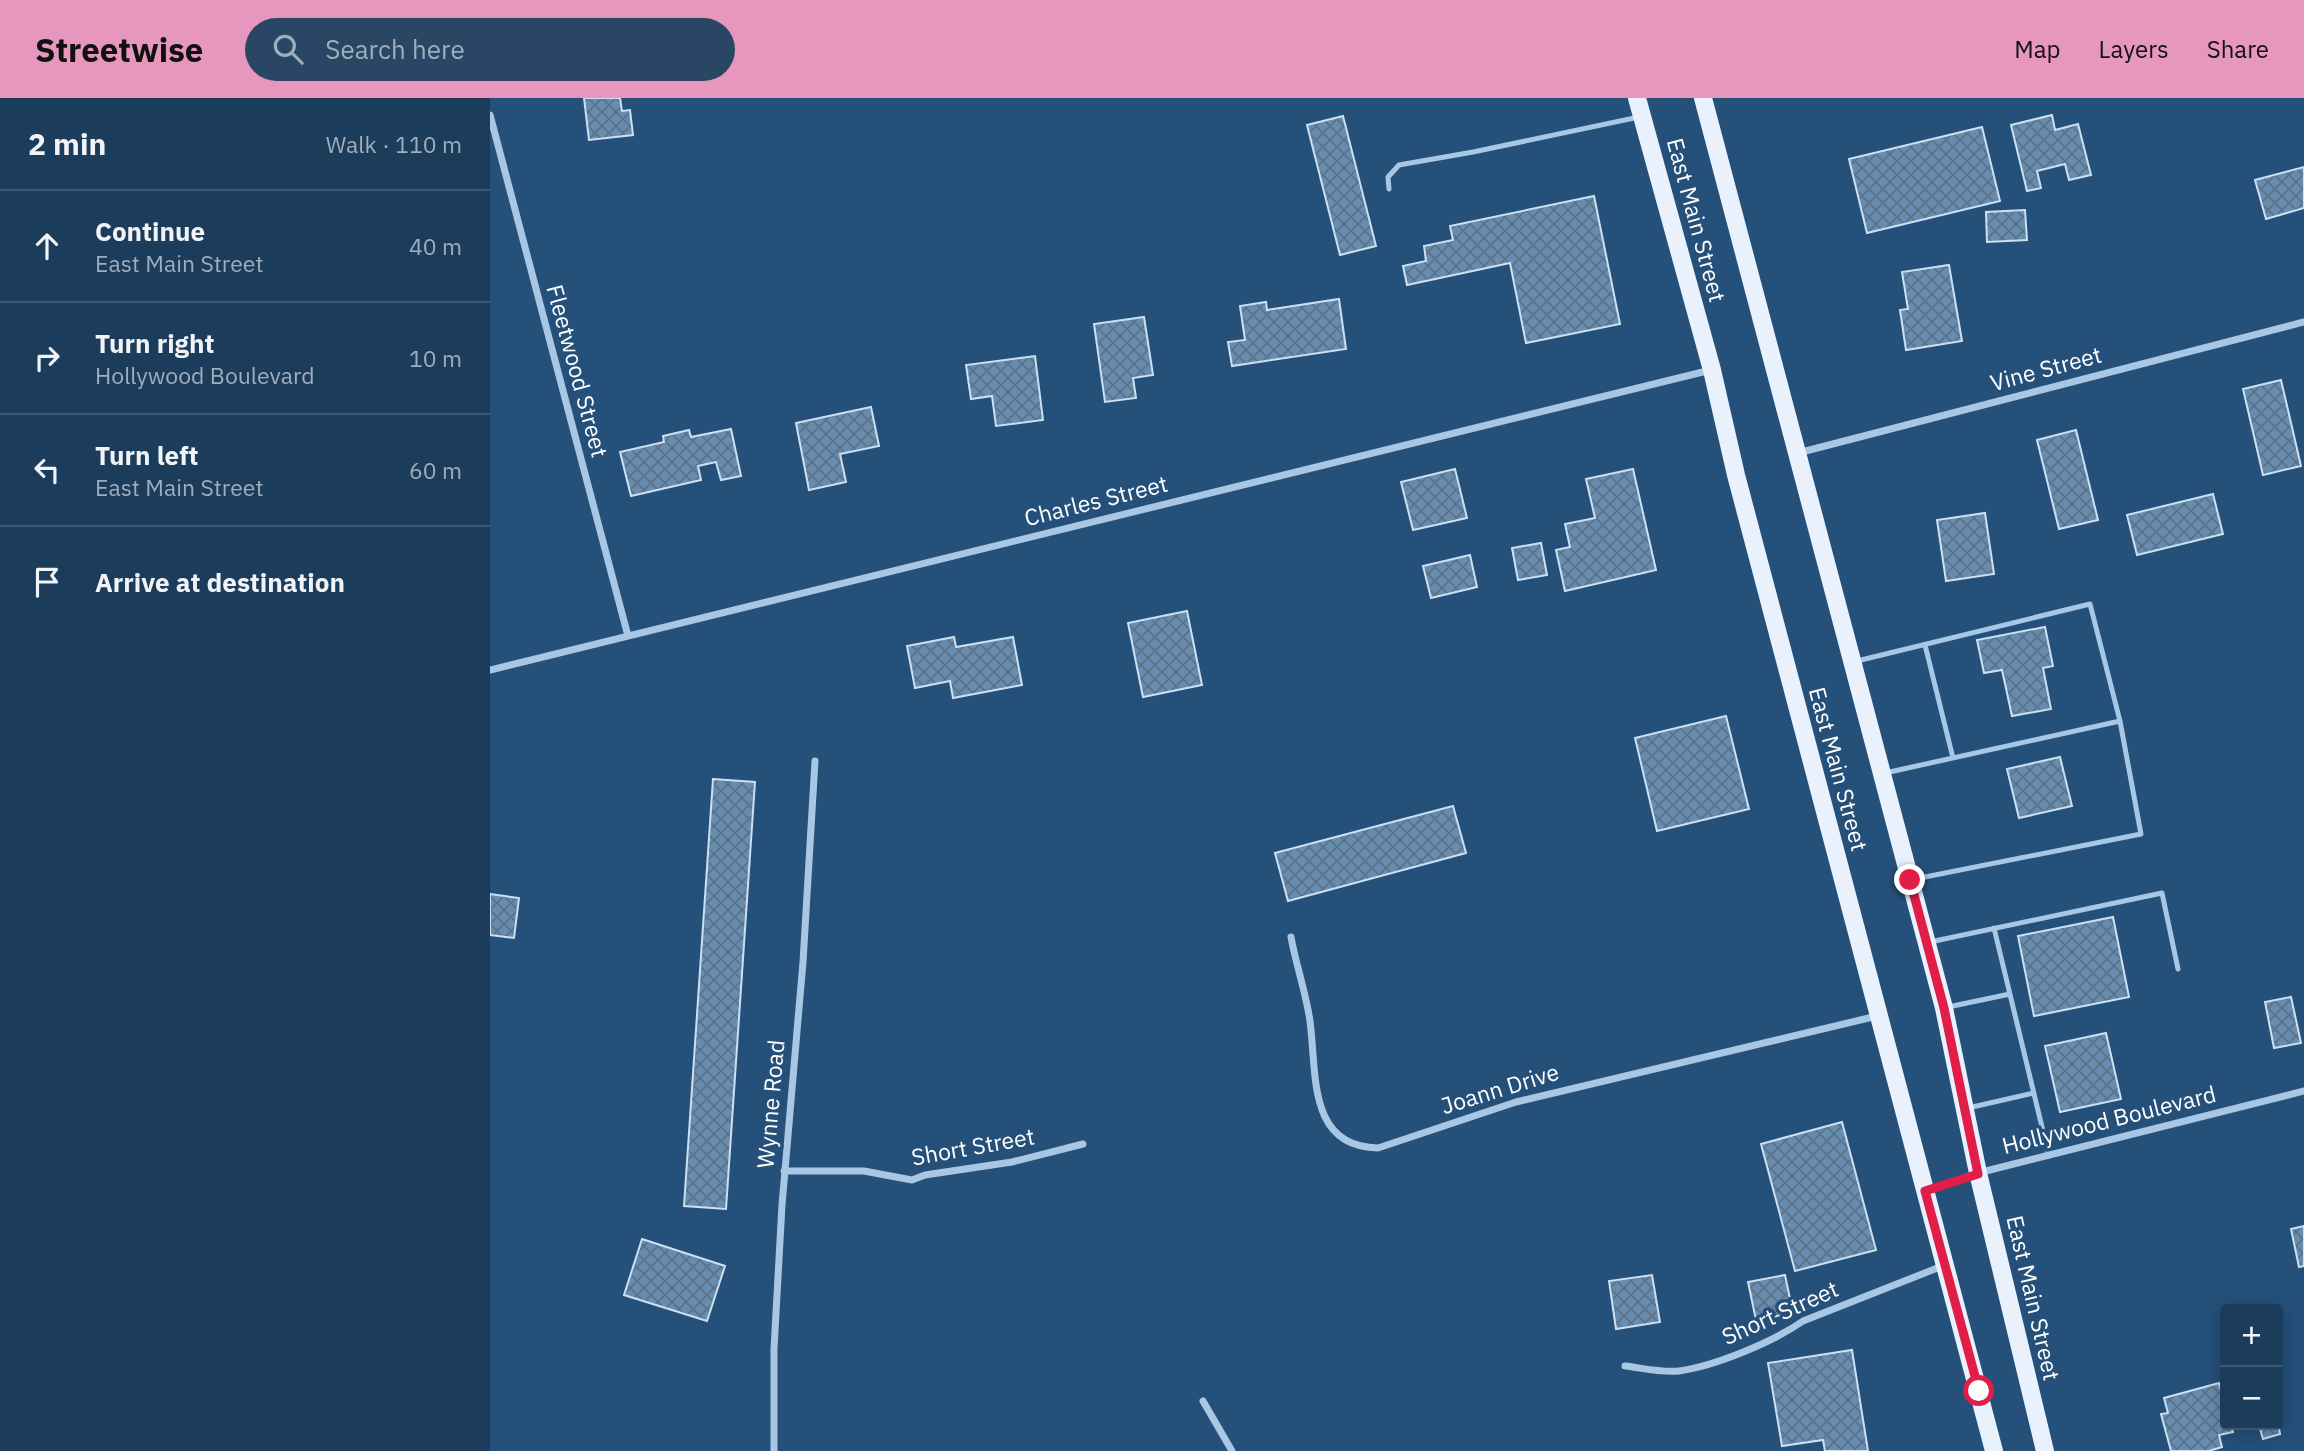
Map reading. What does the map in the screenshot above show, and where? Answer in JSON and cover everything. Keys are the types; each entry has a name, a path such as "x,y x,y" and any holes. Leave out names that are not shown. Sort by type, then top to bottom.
{"main road":[{"name":"East Main Street","path":"1637,98 1712,370 1736,475 1994,1451"},
{"name":"East Main Street","path":"1703,98 1944,1008 1978,1174 2045,1451"}],"street":[{"name":"Fleetwood Street","path":"490,115 628,636"},
{"name":"Vine Street","path":"1798,453 2304,322"},
{"name":"Charles Street","path":"490,670 1712,370"},
{"name":"Wynne Road","path":"774,1451 774,1349 784,1171 803,962 815,761"},
{"name":"Joann Drive","path":"1291,937 1309,1020 1321,1110 1331,1128 1343,1141 1360,1147 1378,1147 1516,1102 1878,1016"},
{"name":"Hollywood Boulevard","path":"1925,1191 1978,1174 2304,1091"},
{"name":"Short Street","path":"784,1171 864,1171 912,1180 925,1175 1012,1162 1083,1144"},
{"name":"Short Street","path":"1625,1366 1677,1371 1718,1362 1788,1331 1803,1321 1946,1265"},
{"path":"1203,1401 1231,1451"}],"lane":[{"path":"1390,189 1388,177 1399,164 1473,152 1643,117"},
{"path":"1853,662 2091,604 2119,721 2141,834 1910,880"},
{"path":"1925,645 1953,758"},
{"path":"1882,774 2119,721"},
{"path":"1926,942 2162,893 2178,969"},
{"path":"1994,928 2049,1156"},
{"path":"1944,1008 2010,994"},
{"path":"1964,1109 2034,1093"}],"building":[{"path":"584,98 620,98 622,111 630,110 633,135 589,140"},
{"path":"2052,115 2055,130 2078,124 2091,175 2069,180 2065,164 2037,171 2041,188 2027,191 2011,125"},
{"path":"1343,116 1376,246 1340,255 1307,125"},
{"path":"1982,127 2000,201 1867,233 1849,159"},
{"path":"2304,167 2304,208 2266,219 2255,180"},
{"path":"1594,196 1620,324 1526,343 1510,263 1407,285 1403,266 1426,261 1424,246 1453,240 1450,226"},
{"path":"2025,210 2027,240 1987,242 1986,212"},
{"path":"1949,265 1962,341 1906,350 1900,310 1908,309 1902,272"},
{"path":"1339,299 1346,349 1232,366 1228,342 1245,340 1240,306 1266,302 1267,310"},
{"path":"1144,317 1153,375 1133,378 1136,398 1105,402 1094,324"},
{"path":"1035,356 1043,420 996,426 992,396 971,399 966,365"},
{"path":"2281,380 2301,466 2263,475 2243,389"},
{"path":"871,407 879,446 840,454 846,482 809,490 796,423"},
{"path":"731,429 741,476 721,480 716,462 698,466 701,480 631,496 620,452 664,442 663,436 689,430 691,437"},
{"path":"2076,430 2098,520 2059,529 2037,440"},
{"path":"1455,469 1467,518 1413,530 1401,482"},
{"path":"1633,469 1656,570 1565,591 1556,550 1570,547 1565,524 1595,518 1586,479"},
{"path":"2213,494 2223,534 2137,555 2127,515"},
{"path":"1985,513 1994,574 1946,581 1937,520"},
{"path":"1541,543 1547,575 1518,580 1512,548"},
{"path":"1470,555 1477,587 1431,598 1423,566"},
{"path":"1187,611 1202,685 1143,697 1128,623"},
{"path":"2045,627 2053,666 2043,668 2051,709 2012,716 2002,670 1984,673 1977,640"},
{"path":"954,637 956,647 1013,637 1022,685 953,698 950,681 915,688 907,646"},
{"path":"1726,716 1749,809 1657,831 1635,738"},
{"path":"2060,757 2072,806 2019,818 2007,769"},
{"path":"713,779 755,782 726,1209 684,1206"},
{"path":"1453,806 1466,853 1288,901 1275,853"},
{"path":"490,894 519,898 514,938 490,935"},
{"path":"2113,917 2129,997 2034,1016 2018,936"},
{"path":"2291,997 2301,1043 2274,1048 2265,1002"},
{"path":"2106,1033 2121,1099 2060,1112 2045,1046"},
{"path":"1842,1122 1876,1250 1795,1271 1761,1144"},
{"path":"2304,1226 2304,1266 2299,1267 2291,1229"},
{"path":"642,1239 725,1266 707,1321 624,1295"},
{"path":"1652,1275 1660,1322 1616,1329 1609,1281"},
{"path":"1785,1275 1793,1313 1756,1320 1748,1282"},
{"path":"1852,1350 1868,1451 1825,1451 1823,1440 1782,1446 1768,1363"},
{"path":"2219,1383 2220,1430 2233,1432 2219,1435 2222,1447 2209,1451 2171,1451 2161,1414 2168,1413 2164,1398"},
{"path":"2260,1430 2279,1430 2280,1434 2263,1439"}],"route":[{"path":"1910,880 1944,1008 1978,1174 1925,1191 1979,1391"}]}
